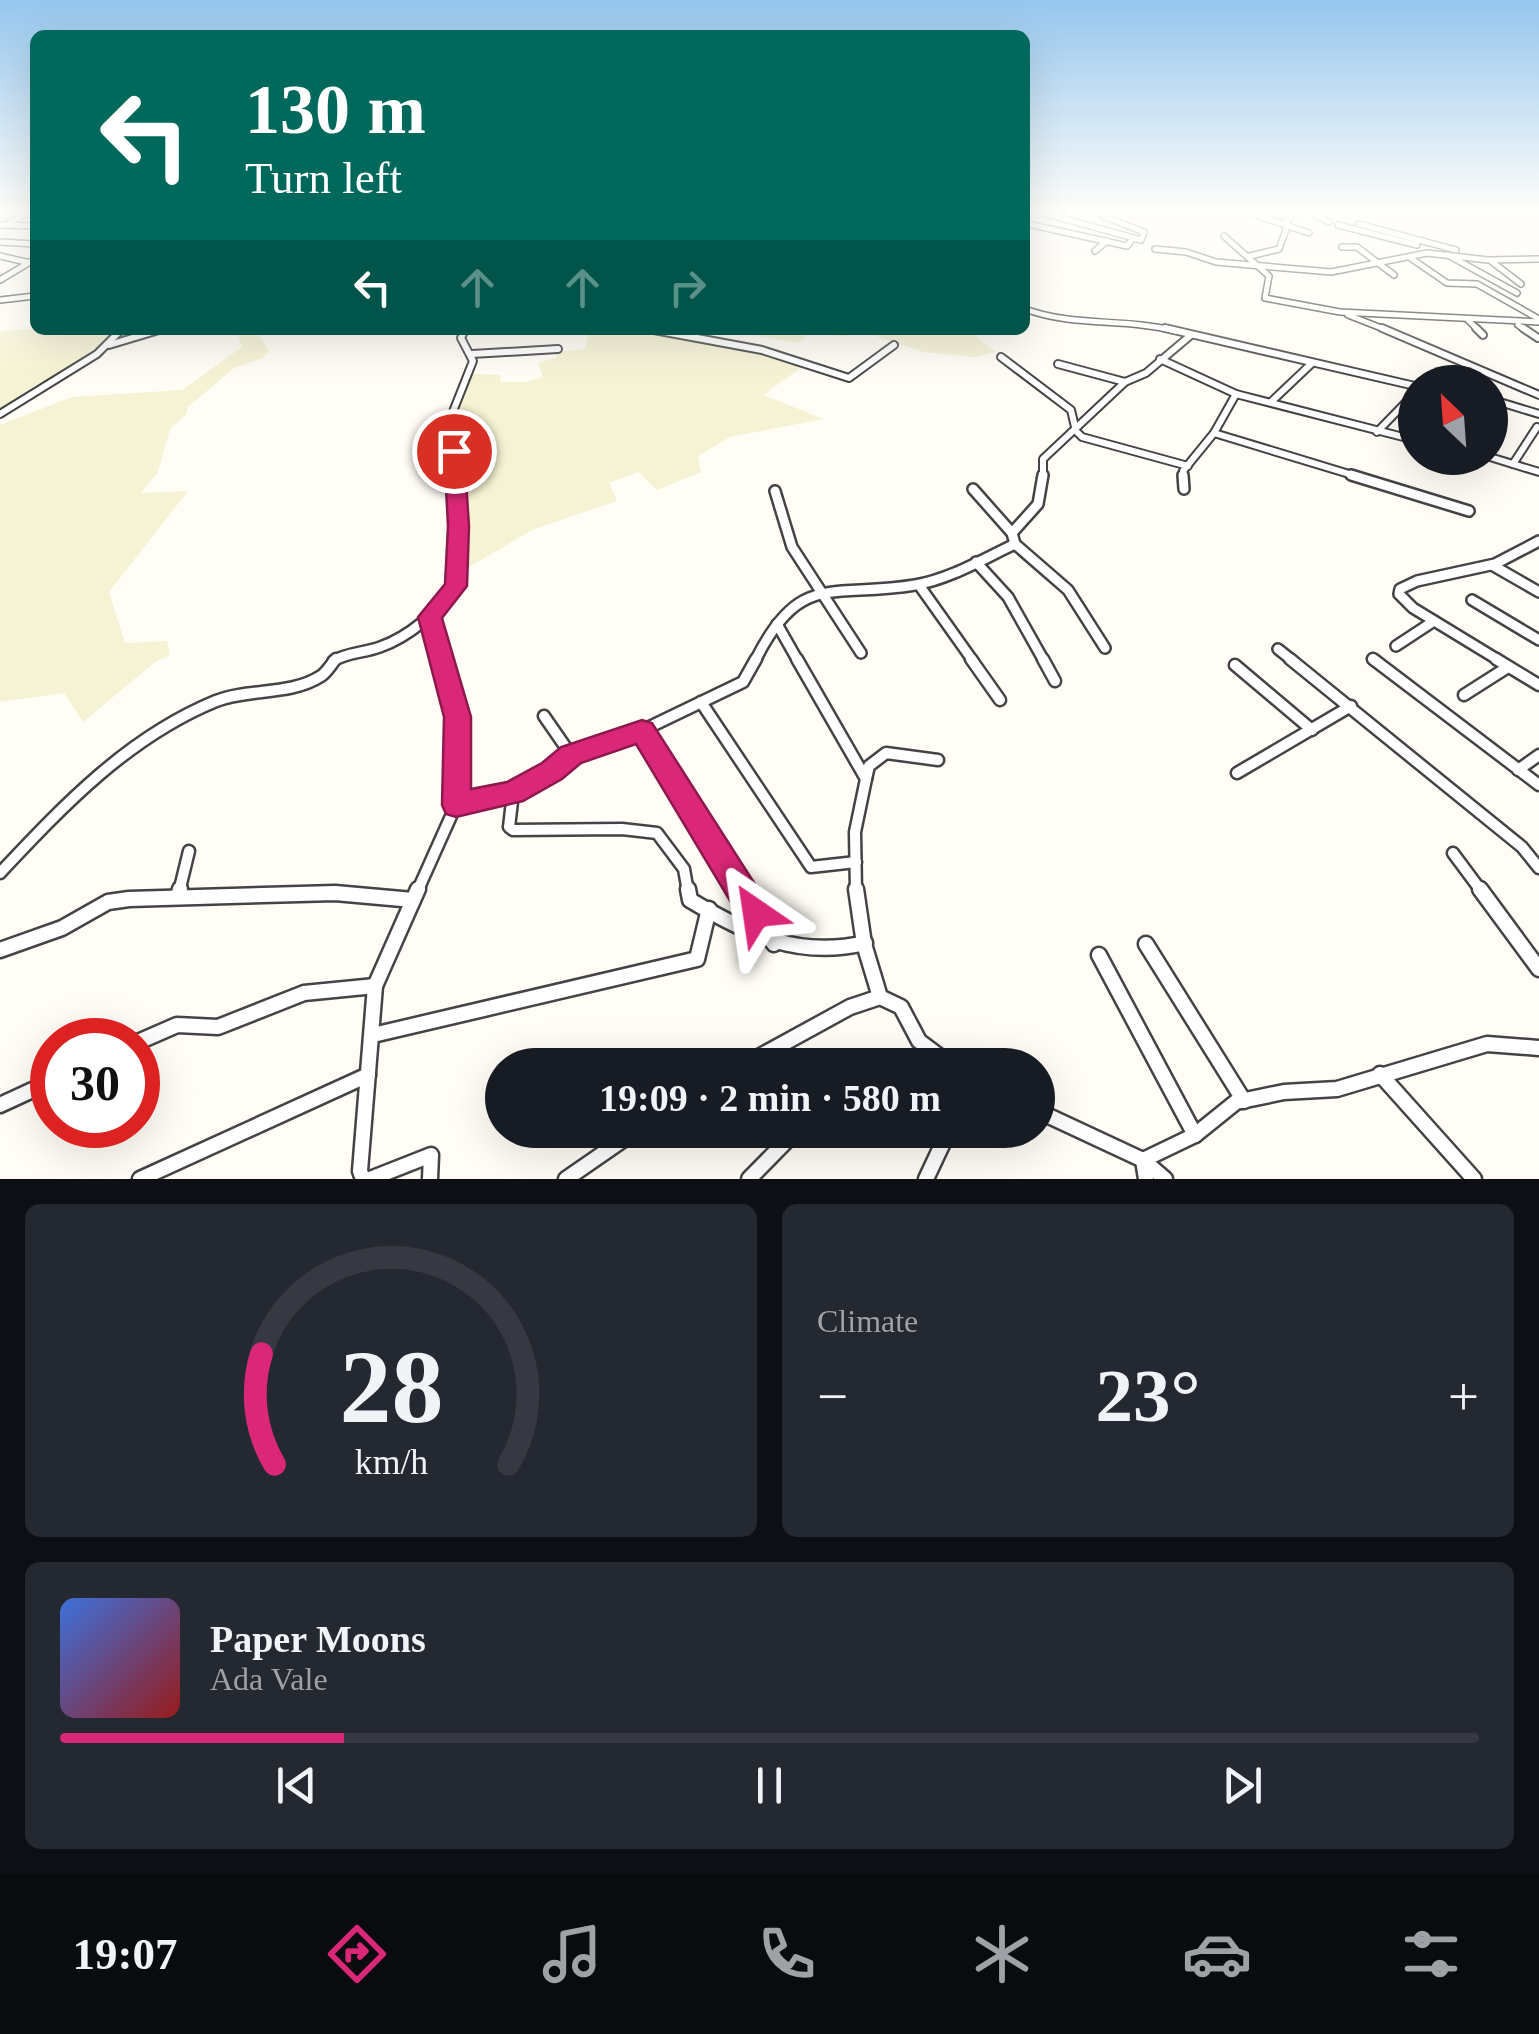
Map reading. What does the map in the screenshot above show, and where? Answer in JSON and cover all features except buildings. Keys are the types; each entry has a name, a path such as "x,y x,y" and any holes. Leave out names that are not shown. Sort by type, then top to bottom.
{"street":[{"path":"1261,267 1268,276 1265,298 1340,312 1516,323 1539,320"},
{"path":"1280,267 1331,272 1357,267"},
{"path":"1383,267 1394,275"},
{"path":"1424,267 1447,283 1477,284 1539,320"},
{"path":"1470,267 1517,292"},
{"path":"1500,267 1521,284"},
{"path":"0,300 30,297"},
{"path":"1030,311 1049,318 1152,326 1398,385"},
{"path":"1340,312 1452,355 1539,395"},
{"path":"1468,320 1483,334"},
{"path":"1516,323 1538,338"},
{"path":"0,414 29,391 82,364 116,335"},
{"path":"104,347 143,335"},
{"path":"464,335 462,342 472,354"},
{"path":"681,335 762,350 849,378 894,345"},
{"path":"456,805 513,793 571,755 642,731 742,682 754,666 766,632 800,601 826,594 919,585 976,562 1014,538 1044,490 1040,472 1043,459 1125,382 1146,373 1191,335"},
{"path":"472,354 558,349"},
{"path":"0,872 73,796 134,744 232,695 278,692 323,675 334,660 382,646 430,617 456,586 458,526 452,414 472,354"},
{"path":"1001,357 1071,410 1076,431"},
{"path":"1160,359 1236,394 1398,436"},
{"path":"1058,364 1125,382"},
{"path":"1270,402 1312,364"},
{"path":"1184,489 1183,471 1214,433 1236,394"},
{"path":"1508,405 1539,414"},
{"path":"1377,432 1398,408"},
{"path":"1513,464 1538,427"},
{"path":"1076,431 1096,441 1188,466"},
{"path":"1214,433 1468,511"},
{"path":"1508,462 1539,472"},
{"path":"973,489 1014,538 1068,590 1105,648"},
{"path":"776,491 792,547 861,653"},
{"path":"1539,542 1492,565 1443,578 1412,581 1399,594 1434,621 1539,686"},
{"path":"976,562 1008,597 1055,681"},
{"path":"1492,565 1539,592"},
{"path":"919,585 1000,700"},
{"path":"1472,600 1539,640"},
{"path":"430,617 458,717 456,805 376,986 360,1171 367,1179 431,1155 430,1179"},
{"path":"1396,646 1434,621"},
{"path":"777,624 866,779"},
{"path":"1278,649 1522,847 1539,868"},
{"path":"1373,660 1539,785"},
{"path":"1235,666 1312,730"},
{"path":"1464,695 1508,667"},
{"path":"701,702 811,867 818,870 856,862"},
{"path":"1237,773 1351,706"},
{"path":"544,716 571,755"},
{"path":"642,731 774,944"},
{"path":"880,996 855,890 854,814 869,766 886,753 938,760"},
{"path":"1518,770 1539,755"},
{"path":"513,793 508,827 513,830 622,829 656,833 684,869 690,900 774,944 836,952 865,943"},
{"path":"178,898 189,851"},
{"path":"1453,854 1539,969"},
{"path":"0,950 62,928 108,902 335,893 413,900"},
{"path":"373,1035 654,966 697,959 709,908"},
{"path":"1146,944 1244,1101"},
{"path":"1100,955 1195,1135"},
{"path":"160,1032 176,1024 218,1027 304,993 376,986"},
{"path":"775,1048 850,1007 880,996 901,1006 919,1041 928,1048"},
{"path":"1143,1160 1195,1135 1236,1102 1284,1092 1338,1089 1486,1044 1539,1048"},
{"path":"140,1179 368,1074"},
{"path":"1380,1074 1474,1179"},
{"path":"0,1105 30,1091"},
{"path":"1055,1119 1143,1160 1165,1179"},
{"path":"566,1179 611,1148"},
{"path":"749,1179 779,1148"},
{"path":"926,1179 941,1148"},
{"path":"1143,1160 1146,1179"}],"shaded area":[{"path":"0,331 111,335 73,366 28,389 0,411"},
{"path":"236,335 258,335 269,351 262,358 234,368 188,407 186,415 170,429 158,472 141,493 188,491 109,592 125,643 167,641 170,655 155,662 83,722 64,693 0,702 0,425 72,397 182,390 242,347"},
{"path":"588,335 679,335 759,351 805,365 763,395 824,419 730,437 698,456 701,472 657,490 638,472 609,483 617,501 532,530 469,567 457,416 471,374 500,375 501,382 527,382 543,377 538,363 557,357 557,352 585,349"},
{"path":"754,335 807,335 798,343"},
{"path":"872,335 974,335 996,352 974,357 924,352"}],"route":[{"path":"454,451 456,586 430,617 458,717 456,805 513,793 571,755 599,742 642,731 756,913"}]}
